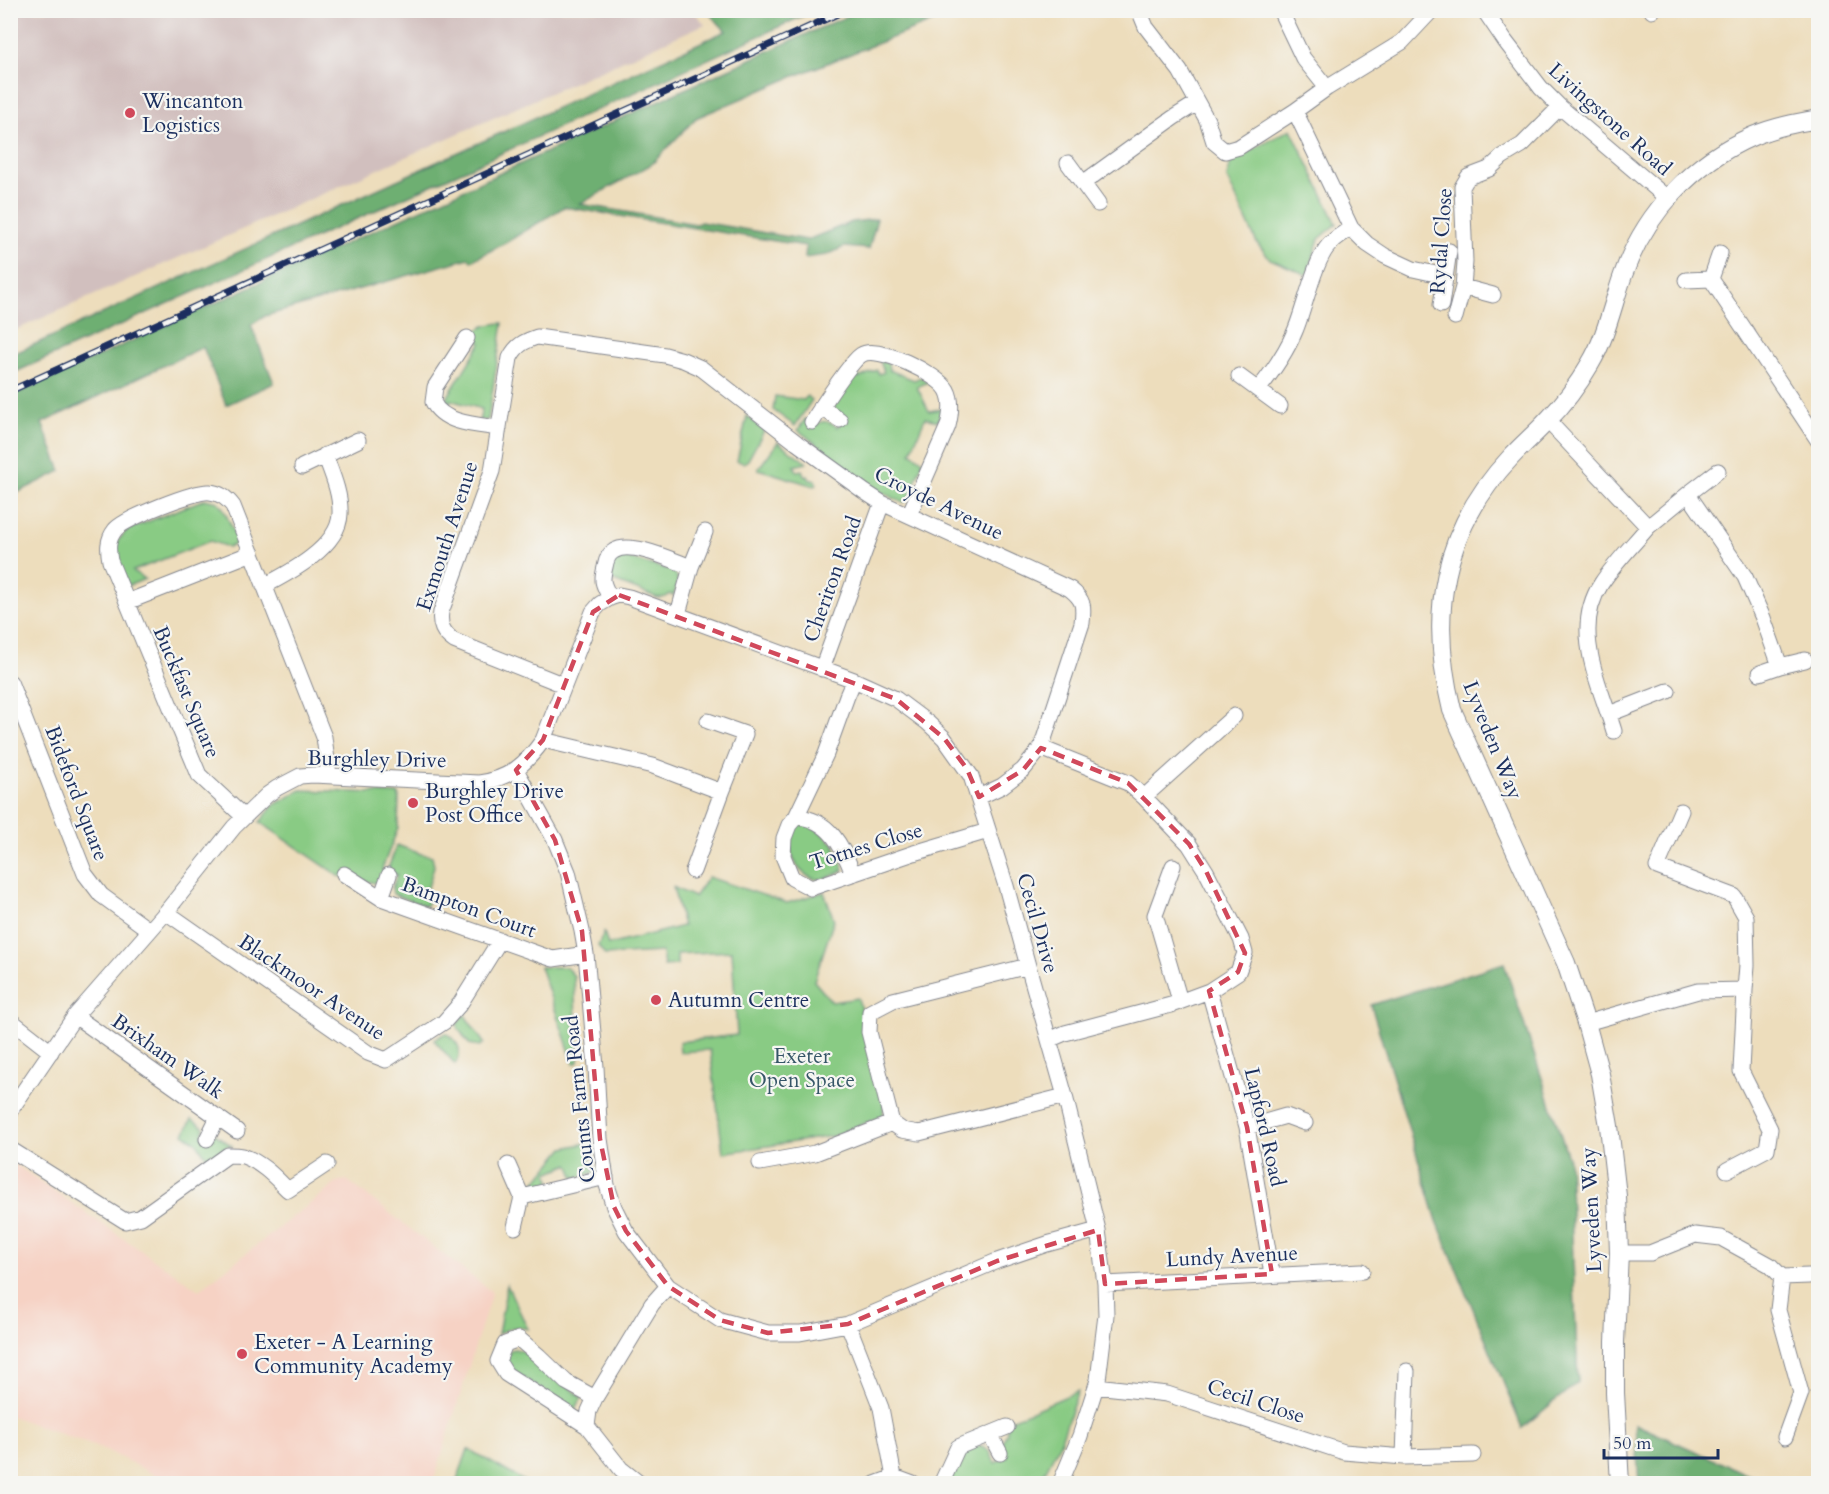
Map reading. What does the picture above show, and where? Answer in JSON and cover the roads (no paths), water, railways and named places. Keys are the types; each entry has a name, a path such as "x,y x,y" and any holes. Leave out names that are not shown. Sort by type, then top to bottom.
{"street":[{"path":"1139,10 1146,27 1180,71 1207,120 1214,142 1225,151 1239,147 1296,111 1327,88 1402,42 1432,10"},
{"path":"1280,10 1303,58 1327,88"},
{"name":"Livingstone Road","path":"1484,10 1504,41 1541,88 1560,107 1667,198"},
{"path":"1083,183 1197,103"},
{"name":"Rydal Close","path":"1455,317 1463,287 1465,262 1462,187 1468,177 1489,169 1522,145 1560,107"},
{"path":"1296,111 1351,228 1367,244 1385,256 1413,269 1445,276"},
{"name":"Lyveden Way","path":"1620,1484 1615,1372 1619,1253 1617,1196 1600,1074 1573,980 1560,948 1452,710 1441,654 1440,618 1452,555 1476,502 1492,478 1511,456 1548,421 1577,385 1592,361 1631,255 1667,198 1696,171 1737,144 1771,129 1818,119"},
{"path":"1068,163 1098,204"},
{"path":"1258,390 1281,360 1295,331 1316,272 1329,244 1351,228"},
{"path":"1441,305 1449,250"},
{"path":"1712,279 1720,253"},
{"path":"1686,280 1712,279"},
{"path":"1712,279 1818,440"},
{"path":"1463,287 1493,295"},
{"name":"Exmouth Avenue","path":"537,337 518,346 510,358 492,471 439,622 444,633 454,641 564,685"},
{"name":"Croyde Avenue","path":"537,337 664,355 701,368 797,443 882,503 1070,589 1079,596 1084,610 1083,623 1041,748 1023,770 1002,786 979,797"},
{"path":"467,338 464,357 435,387 432,395 435,408 453,419 499,428"},
{"path":"812,422 855,361 860,356 871,352 929,373 944,386 950,398 951,415 909,515"},
{"path":"1239,376 1280,406"},
{"path":"822,407 840,420"},
{"path":"1548,421 1648,527"},
{"path":"302,467 358,440"},
{"path":"264,586 309,560 325,545 337,525 340,516 338,492 325,455"},
{"path":"1614,731 1587,641 1592,602 1601,584 1648,527 1718,471"},
{"name":"Buckfast Square","path":"244,817 199,775 110,561 108,546 115,530 132,519 202,491 212,492 227,499 233,506 324,737 329,775"},
{"path":"1688,494 1745,577 1780,666"},
{"name":"Cheriton Road","path":"822,669 882,503"},
{"path":"678,614 705,532"},
{"path":"610,598 602,581 606,560 612,552 620,548 646,551 692,567"},
{"path":"127,602 252,553"},
{"name":"Cecil Drive","path":"610,598 629,597 678,614 854,680 896,699 944,738 968,770 979,797 1006,886 1065,1096 1098,1230 1105,1284 1106,1315 1096,1386 1080,1436 1060,1484"},
{"name":"Burghley Drive","path":"10,1111 75,1016 166,912 244,817 267,795 300,776 329,775 479,783 493,781 516,770 529,759 543,740 594,612 600,604 610,598"},
{"path":"1760,673 1805,660"},
{"name":"Totnes Close","path":"854,680 826,754 784,838 783,856 792,878 811,888 988,831"},
{"name":"Bideford Square","path":"10,682 85,874 101,895 149,930"},
{"path":"1609,714 1668,691"},
{"path":"1144,797 1234,716"},
{"path":"693,871 745,734 708,721"},
{"path":"543,740 653,766 722,792"},
{"path":"1041,748 1128,783 1144,797 1189,844 1206,871 1241,939 1245,953 1238,972 1209,991 1065,1033 1049,1040"},
{"name":"Counts Farm Road","path":"516,770 555,840 568,872 586,954 600,1139 607,1185 626,1232 668,1286 720,1320 768,1333 800,1333 848,1324 997,1261 1098,1230"},
{"path":"1681,810 1657,867 1734,896 1746,916 1748,965 1741,1071 1770,1129 1767,1149 1727,1170"},
{"path":"796,817 805,817 826,827 844,850 853,874"},
{"path":"1173,866 1155,915 1180,1001"},
{"name":"Bampton Court","path":"344,874 381,897 553,959 586,954"},
{"path":"381,897 388,875"},
{"name":"Blackmoor Avenue","path":"166,912 368,1053 386,1060 444,1022 460,1004 500,940"},
{"path":"1028,966 893,1000 870,1012 869,1032 892,1123 902,1130 920,1133 1065,1096"},
{"path":"1586,1023 1698,991 1745,990"},
{"name":"Lapford Road","path":"1209,991 1247,1127 1272,1275"},
{"name":"Brixham Walk","path":"75,1016 237,1131"},
{"path":"10,1020 51,1052"},
{"path":"1247,1127 1286,1116 1305,1123"},
{"path":"207,1139 218,1117"},
{"path":"760,1163 815,1153 892,1123"},
{"path":"10,1149 125,1221 141,1217 228,1155 243,1156 256,1163 288,1190 327,1164"},
{"path":"508,1165 522,1197 516,1227"},
{"path":"522,1197 606,1177"},
{"path":"1619,1253 1650,1253 1695,1235 1721,1238 1770,1265 1782,1277 1809,1276"},
{"name":"Lundy Avenue","path":"1105,1284 1362,1271"},
{"path":"1782,1277 1778,1310 1801,1393 1785,1437"},
{"path":"587,1426 589,1411 596,1398 652,1304 668,1286"},
{"path":"848,1324 882,1408 894,1477"},
{"path":"596,1398 566,1382 519,1339 505,1344 498,1361 506,1374 587,1426 621,1469 640,1484"},
{"path":"1404,1457 1407,1371"},
{"name":"Cecil Close","path":"1096,1386 1167,1394 1344,1452 1404,1457 1473,1455"},
{"path":"941,1484 957,1447 1007,1427"},
{"path":"990,1434 1000,1454"},
{"path":"875,1484 894,1477 913,1484"}],"railway":[{"path":"10,391 846,10"}],"place":[{"name":"Wincanton Logistics","path":"130,113"},
{"name":"Burghley Drive Post Office","path":"413,803"},
{"name":"Autumn Centre","path":"656,1000"},
{"name":"Exeter - A Learning Community Academy","path":"242,1354"}],"park label":[{"name":"Exeter Open Space","path":"802,1068"}]}
